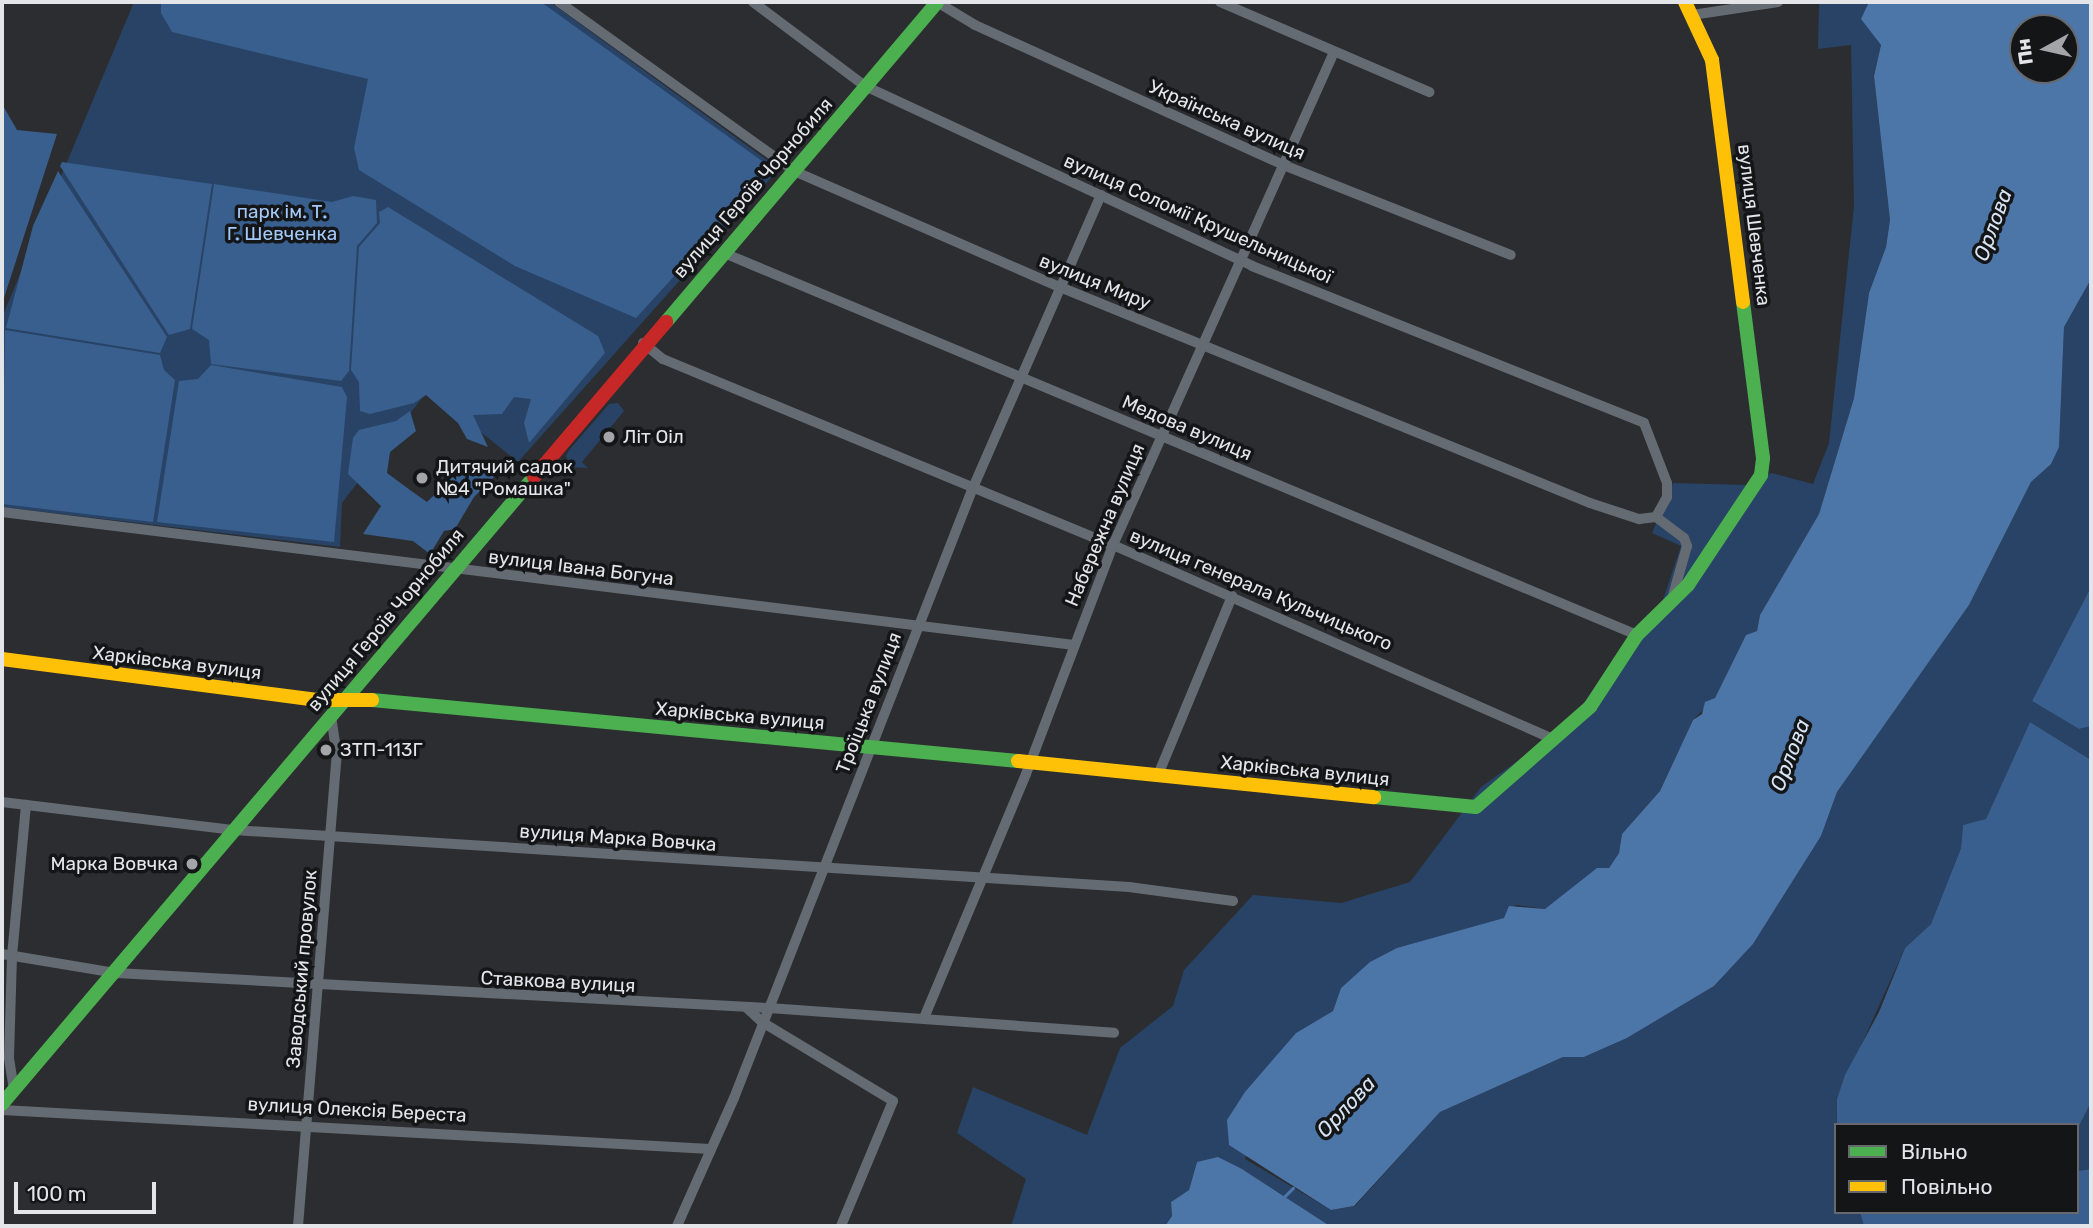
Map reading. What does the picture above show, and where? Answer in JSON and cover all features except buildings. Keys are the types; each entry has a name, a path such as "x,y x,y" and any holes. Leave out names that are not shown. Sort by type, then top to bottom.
{"street":[{"name":"вулиця Миру","path":"559,2 794,171 1060,287 1590,503 1639,519 1656,517"},
{"name":"вулиця Соломії Крушельницької","path":"753,2 865,86 1238,259 1633,416 1649,428 1667,483 1664,504 1656,517"},
{"name":"вулиця Героїв Чорнобиля","path":"2,1104 116,973 643,343 724,253 937,2"},
{"name":"Українська вулиця","path":"937,2 975,26 1281,164 1511,255"},
{"path":"1220,2 1429,92"},
{"path":"1689,8 1778,2"},
{"name":"вулиця Шевченка","path":"1669,607 1754,488 1763,458 1712,60 1689,8"},
{"name":"Набережна вулиця","path":"924,1018 1030,762 1113,545 1205,344 1238,259 1334,52"},
{"name":"Троїцька вулиця","path":"677,1226 769,1008 972,490 1101,195"},
{"name":"Медова вулиця","path":"724,253 1637,635"},
{"name":"вулиця генерала Кульчицького","path":"643,343 663,359 972,490 1113,545 1555,740"},
{"name":"вулиця Івана Богуна","path":"2,512 1074,645"},
{"path":"1555,740 1590,707 1637,635 1669,607 1687,546 1684,538 1656,517"},
{"path":"1158,775 1232,596"},
{"name":"Харківська вулиця","path":"2,659 345,700 1030,762 1476,807 1512,771 1555,740"},
{"name":"Заводський провулок","path":"298,1226 332,837 337,756 331,716"},
{"name":"вулиця Марка Вовчка","path":"2,802 234,830 1129,887 1233,901"},
{"path":"14,1090 9,1056 7,955 26,805"},
{"name":"Ставкова вулиця","path":"7,955 116,973 769,1008 1114,1033"},
{"path":"747,1008 762,1022 893,1101 841,1226"},
{"name":"вулиця Олексія Береста","path":"2,1110 307,1124 710,1149"}],"green space":[{"name":"парк ім. Т. Г. Шевченка","path":"134,2 550,2 779,169 518,462 428,390 342,503 340,547 2,507 3,315"},
{"path":"161,2 541,2 769,166 761,181 636,318 515,266 359,170 354,148 368,79 172,32 161,13"},
{"path":"1819,2 1869,2 1862,19 1881,45 1874,76 1890,220 1886,247 1869,293 1854,398 1819,514 1760,615 1757,631 1746,635 1715,698 1693,720 1660,791 1622,834 1619,853 1609,868 1545,909 1516,905 1505,918 1371,962 1341,988 1333,1011 1296,1033 1276,1057 1245,1159 1331,1210 1355,1206 1440,1112 1563,1057 1584,1057 1627,1038 1714,986 1753,944 1821,836 1837,792 1969,605 2031,482 2059,447 2064,327 2091,279 2091,587 2032,701 2079,729 2091,726 2091,760 2030,722 1986,820 1963,825 1961,848 1931,924 1905,948 1837,1099 1837,1123 1834,1123 1834,1214 1861,1214 1864,1226 1330,1226 1242,1169 1197,1162 1189,1190 1171,1202 1172,1216 1165,1226 1011,1226 1026,1179 957,1133 973,1087 1087,1135 1120,1048 1173,1006 1184,970 1253,895 1341,903 1410,882 1481,787 1565,727 1663,600 1681,546 1652,533 1673,483 1749,485 1771,473 1813,484 1829,443 1854,206 1851,45 1818,49"},
{"path":"2,104 17,130 57,134 2,304"},
{"path":"62,162 212,184 190,329 169,335 60,166"},
{"path":"58,171 167,337 160,353 6,328 33,226"},
{"path":"214,184 332,202 353,196 376,200 377,223 357,246 349,371 341,381 211,364 209,340 192,329"},
{"path":"388,207 598,336 605,353 529,443 524,423 531,399 514,397 502,414 473,415 488,447 467,439 458,423 426,395 414,403 370,414 360,411 359,382 351,370 359,247 380,223 379,212"},
{"path":"5,330 160,355 164,370 175,380 153,522 2,504"},
{"path":"211,365 342,387 347,397 334,542 157,522 179,381 198,379"},
{"path":"618,403 624,411 582,462 588,468 570,467 566,456 570,449 609,404"},
{"path":"410,411 416,431 390,452 387,473 427,502 466,464 474,470 496,462 498,473 474,497 455,529 444,531 430,554 413,541 363,534 381,506 348,474 353,438 359,430 396,421"},
{"path":"2091,587 2091,726 2079,729 2032,701"},
{"path":"2030,722 2091,760 2089,1106 2079,1126 2079,1123 1837,1123 1837,1099 1845,1075 1879,1012 1905,948 1931,924 1961,848 1963,825 1986,819"},
{"path":"2091,1101 2091,1169 2079,1171 2079,1126"},
{"path":"2091,1169 2091,1226 1864,1226 1861,1214 2079,1214 2079,1171"}],"water":[{"path":"1869,2 2091,2 2091,279 2064,327 2059,447 2051,464 2031,482 1969,605 1837,792 1821,836 1753,944 1714,986 1627,1038 1584,1057 1563,1057 1440,1112 1354,1206 1331,1210 1229,1145 1227,1120 1245,1092 1296,1033 1333,1011 1341,988 1370,962 1397,948 1504,918 1509,906 1545,909 1597,868 1609,868 1619,853 1622,834 1660,791 1693,720 1702,714 1705,702 1715,698 1746,635 1757,631 1760,615 1819,514 1854,398 1869,293 1886,247 1890,220 1874,76 1881,45 1861,19"},
{"path":"1218,1157 1242,1169 1330,1226 1165,1226 1172,1216 1171,1202 1189,1190 1197,1162"}],"waterway":[{"name":"Орлова","path":"1283,1198 1293,1188"}],"traffic: fast":[{"path":"666,322 937,2"},
{"path":"1374,797 1476,807 1590,707 1637,635 1688,585 1761,475 1763,458 1743,302"},
{"path":"2,1104 534,477"},
{"path":"372,700 1018,761"}],"traffic: slow":[{"path":"1685,2 1712,60 1743,302"},
{"path":"2,659 319,700 372,700"},
{"path":"1018,761 1374,797"}],"traffic: jam":[{"path":"534,477 666,322"}],"place":[{"name":"Літ Оіл","path":"609,437"},
{"name":"Дитячий садок №4 \"Ромашка\"","path":"422,478"},
{"name":"ЗТП-113Г","path":"326,750"},
{"name":"Марка Вовчка","path":"192,864"}]}
